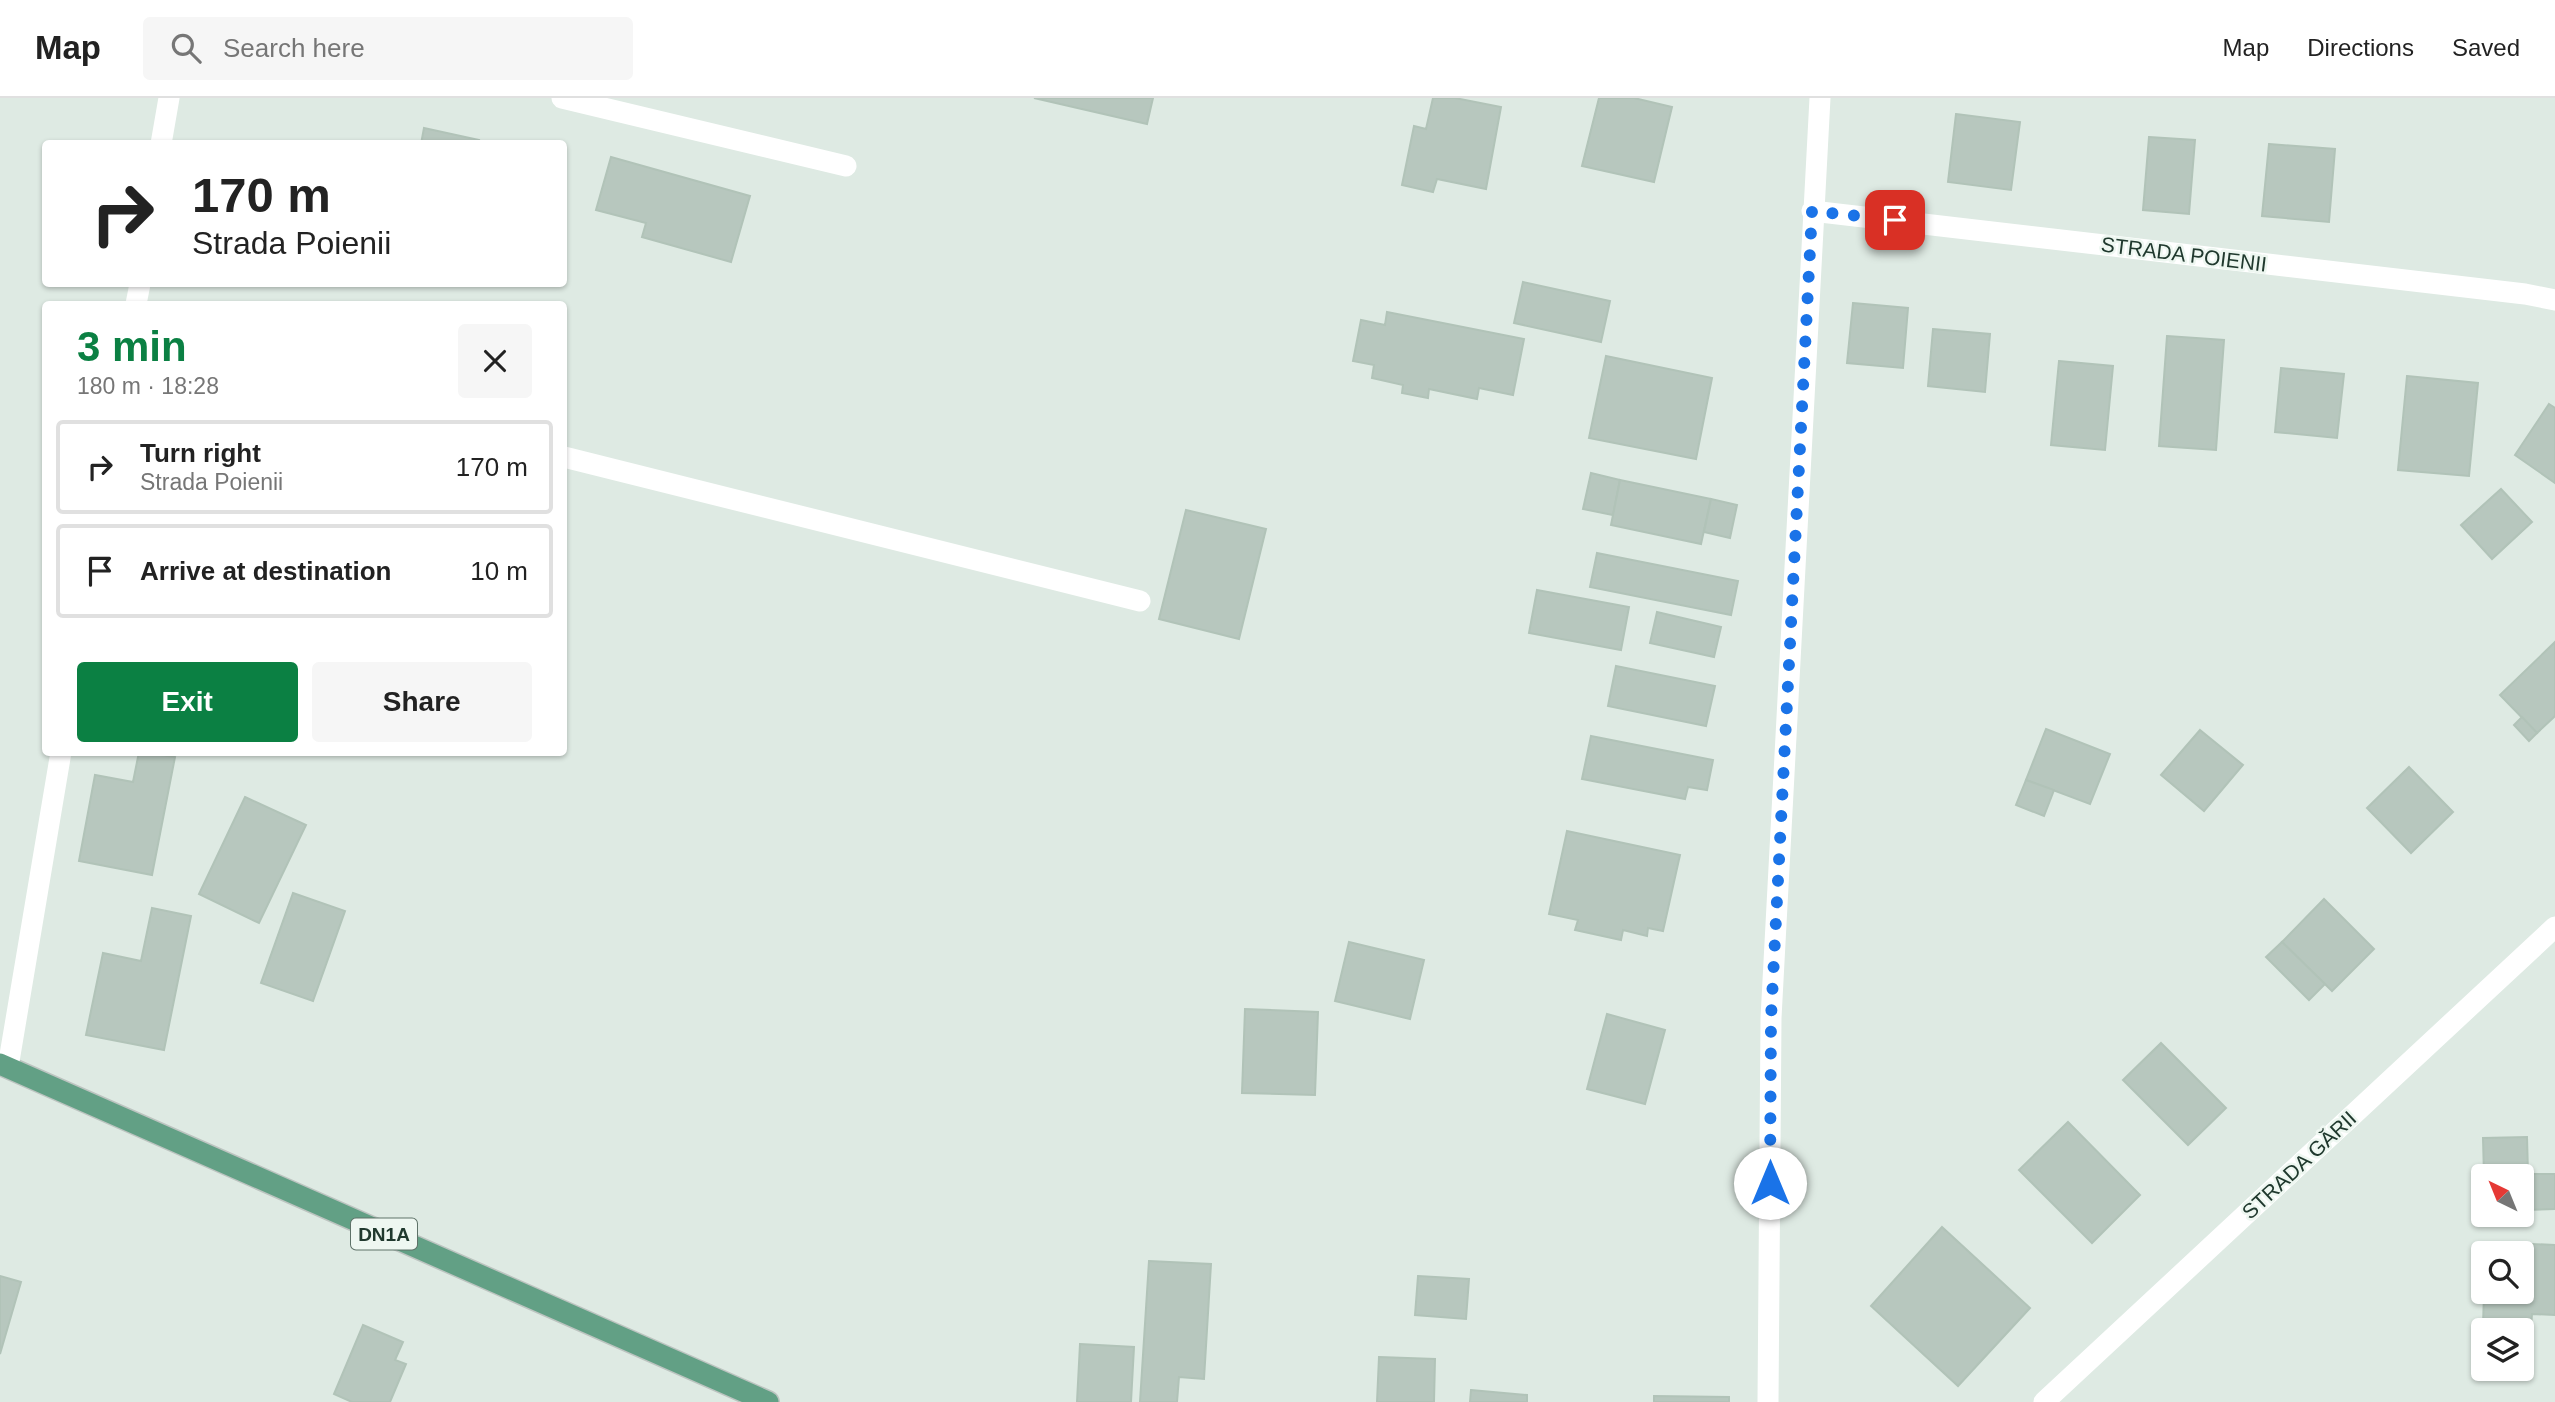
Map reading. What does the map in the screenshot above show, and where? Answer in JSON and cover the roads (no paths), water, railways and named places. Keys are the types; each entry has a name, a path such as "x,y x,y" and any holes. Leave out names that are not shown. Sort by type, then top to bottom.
{"main road":[{"name":"DN1A","path":"4,1065 768,1402"}],"street":[{"path":"163,140 169,98"},
{"path":"562,98 846,166"},
{"path":"1768,1402 1771,1018 1820,98"},
{"name":"STRADA POIENII","path":"1812,211 2511,292 2555,300"},
{"path":"567,458 1140,601"},
{"path":"4,1065 60,756"},
{"name":"STRADA GĂRII","path":"2044,1402 2555,928"}]}
